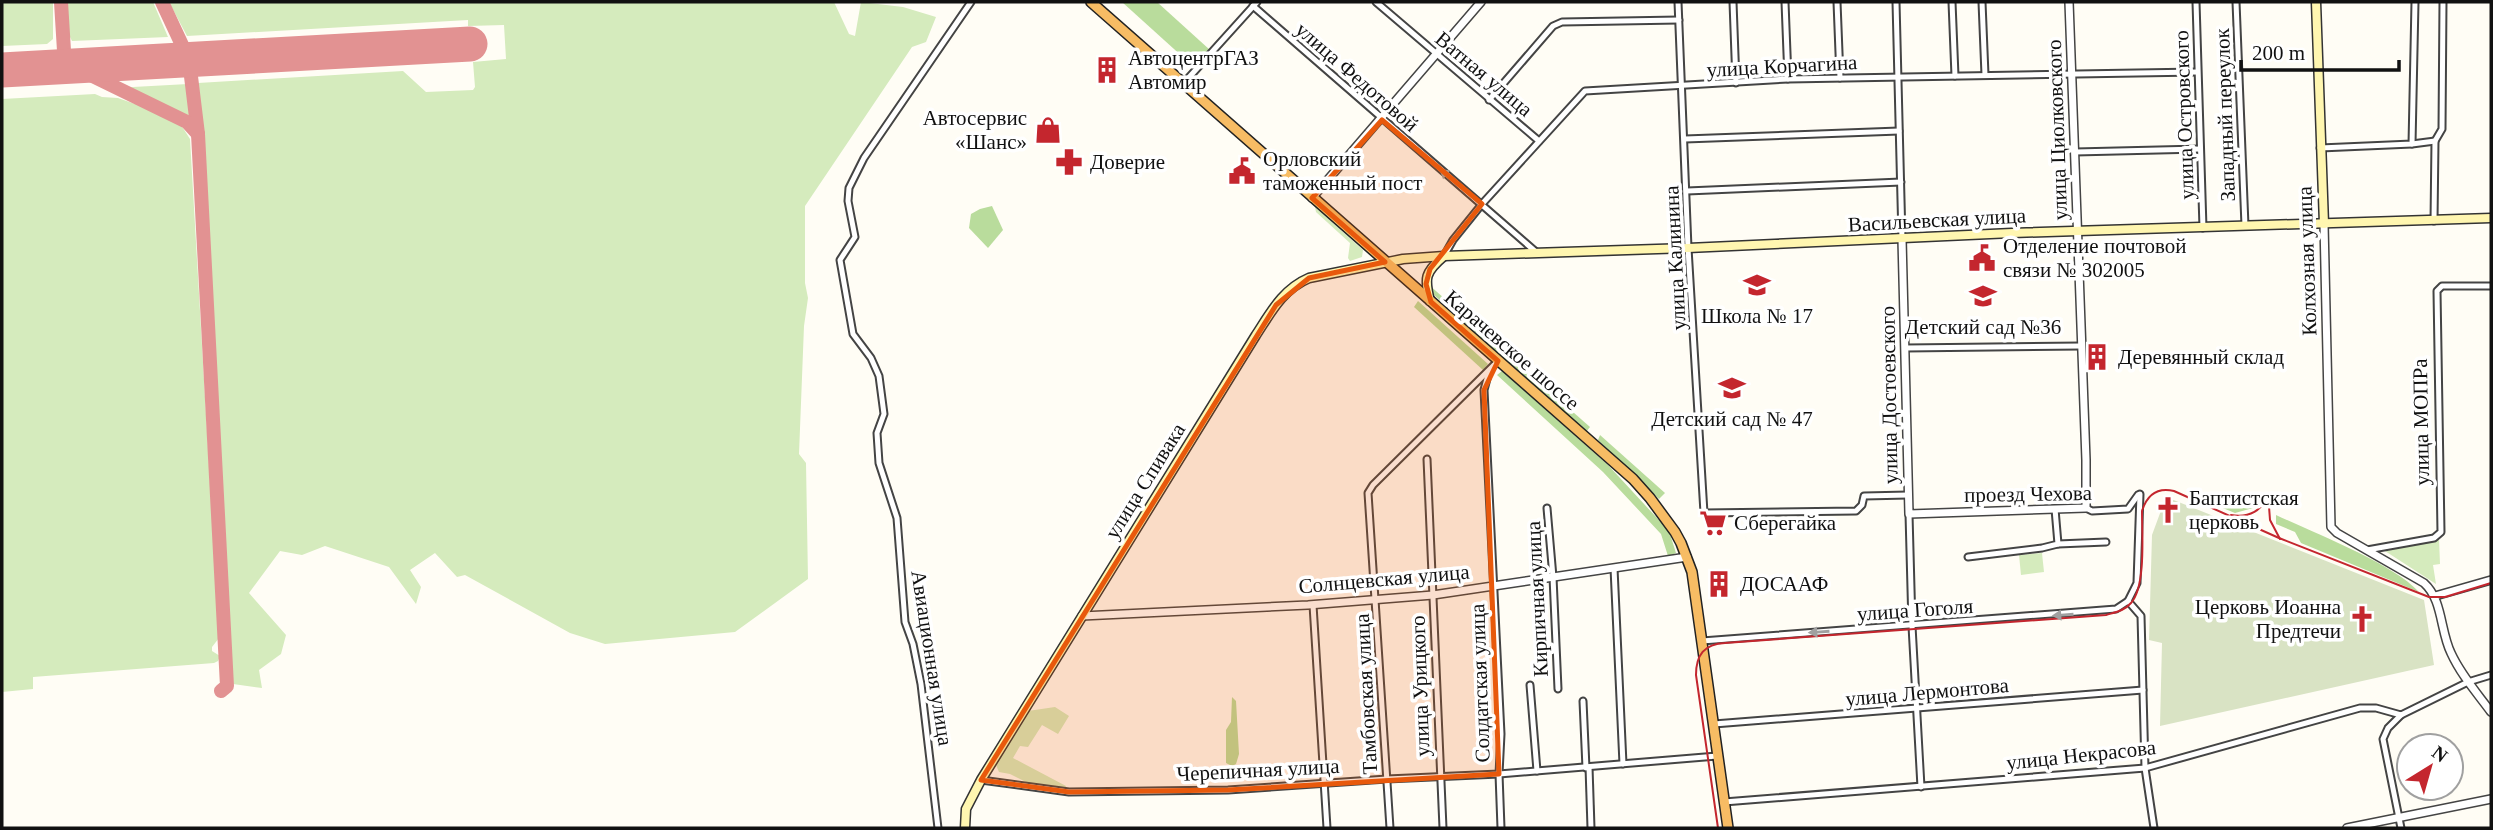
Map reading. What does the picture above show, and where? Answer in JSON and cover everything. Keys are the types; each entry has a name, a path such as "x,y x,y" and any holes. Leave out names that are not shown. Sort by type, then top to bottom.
{"highway":[{"name":"Карачевское шоссе","path":"1091,2 1633,479 1665,517 1682,543 1695,587 1728,828"}],"main road":[{"name":"Колхозная улица","path":"2316,2 2324,224"},
{"name":"Васильевская улица","path":"1385,262 1444,256 2491,218"},
{"path":"1431,302 1426,284 1427,274 1444,256"},
{"name":"улица Спивака","path":"981,780 1283,295 1309,278 1385,262"},
{"path":"965,828 966,809 981,780"}],"street":[{"name":"Авиационная улица","path":"938,828 921,684 913,644 905,622 897,518 880,463 877,433 884,414 879,376 871,358 853,334 840,260 855,237 848,201 849,188 864,158 971,2"},
{"name":"Ватная улица","path":"1376,2 1539,141"},
{"path":"1312,198 1382,120 1480,2"},
{"name":"улица Калинина","path":"1678,2 1688,248 1704,513 1856,511 1862,505 1864,496 1908,495"},
{"path":"1734,2 1736,83"},
{"path":"1785,2 1788,79"},
{"path":"1838,2 1840,78"},
{"name":"улица Достоевского","path":"1896,2 1912,626 1920,786"},
{"path":"1952,2 1955,76"},
{"path":"1982,2 1985,75"},
{"name":"улица Циолковского","path":"2069,2 2086,508"},
{"name":"улица Островского","path":"2196,2 2203,228"},
{"name":"Западный переулок","path":"2236,2 2245,226"},
{"path":"2412,144 2415,2"},
{"path":"2434,220 2435,141 2442,130 2443,2"},
{"path":"1183,84 1255,4"},
{"name":"улица Федотовой","path":"1255,4 1382,120 1536,253"},
{"path":"1489,100 1553,26 1562,22 1679,20"},
{"name":"улица Корчагина","path":"1444,256 1453,240 1482,204 1585,91 1788,79 2197,72"},
{"path":"1685,139 1899,131"},
{"path":"2320,148 2435,141"},
{"path":"2075,152 2200,149"},
{"path":"1687,191 1901,182"},
{"name":"Колхозная улица","path":"2324,224 2331,488 2329,520 2337,533 2367,551"},
{"name":"улица МОПРа","path":"2367,551 2434,538 2441,532 2437,291 2442,286 2491,286"},
{"path":"1906,348 2081,346"},
{"name":"Тамбовская улица","path":"1391,828 1368,493 1498,361"},
{"name":"Солдатская улица","path":"1489,370 1484,390 1501,734 1501,828"},
{"name":"улица Урицкого","path":"1427,459 1443,828"},
{"name":"проезд Чехова","path":"1909,514 2128,509 2140,494 2137,583 2128,601"},
{"name":"Кирпичная улица","path":"1547,508 1558,689"},
{"path":"2055,509 2058,544"},
{"path":"1968,557 2058,544 2106,542"},
{"path":"2367,551 2424,583 2435,596 2450,652 2491,712"},
{"name":"Солнцевская улица","path":"1082,616 1313,605 1433,595 1687,557"},
{"path":"1614,568 1623,764"},
{"path":"2435,596 2491,580"},
{"path":"2128,601 2141,616 2145,768 2154,828"},
{"name":"улица Гоголя","path":"1702,641 2106,611 2116,609 2128,601"},
{"path":"1313,605 1327,828"},
{"path":"2401,828 2383,739 2388,728 2401,715 2468,682 2491,675"},
{"path":"1530,685 1537,771"},
{"name":"улица Лермонтова","path":"1713,724 2143,690"},
{"path":"1583,701 1591,828"},
{"name":"улица Некрасова","path":"1724,802 2145,768 2360,708 2376,708 2401,715"},
{"name":"Черепичная улица","path":"981,780 1069,792 1228,790 1499,774 1718,756"},
{"path":"2347,828 2491,799"}],"highlighted area":[{"path":"1382,120 1482,204 1430,269 1426,284 1431,302 1498,361 1484,390 1499,774 1228,790 1069,792 981,780 1276,305 1309,278 1385,262 1312,198"}],"green space":[{"path":"2,2 53,2 53,39 47,44 2,46"},
{"path":"67,2 153,2 168,37 72,41 69,35"},
{"path":"169,2 834,2 849,34 855,36 861,2 903,7 936,17 926,42 912,47 805,206 805,283 808,298 804,326 799,454 806,463 808,579 735,632 605,644 570,633 465,575 457,577 435,553 410,570 421,587 416,604 389,567 325,546 302,555 280,551 249,593 286,635 281,654 259,670 262,688 233,684 198,83 403,71 426,92 473,90 473,62 506,59 504,25 468,26 468,20 187,36"},
{"path":"1122,2 1157,2 1210,50 1195,68"},
{"path":"188,84 190,117 129,88 133,87"},
{"path":"95,94 137,103 181,125 190,139 219,638 212,651 220,656 214,663 33,677 33,689 2,692 2,99"},
{"path":"992,206 1003,230 988,248 969,228 971,214"},
{"path":"1315,207 1363,250 1362,257 1350,261 1350,243 1316,212"},
{"path":"1428,284 1590,427 1586,432 1433,294"},
{"path":"1418,301 1488,364 1483,370 1414,307"},
{"path":"1502,371 1608,465 1669,531 1676,553 1668,556 1661,534 1603,472 1497,375"},
{"path":"1600,435 1665,493 1659,499 1598,440"},
{"path":"2166,497 2424,600 2434,665 2160,726 2162,643 2149,640 2152,535"},
{"path":"2203,500 2256,503 2253,508 2235,513"},
{"path":"2276,515 2391,570 2419,592 2301,543 2295,532 2276,524"},
{"path":"2439,539 2440,564 2433,565 2436,584 2385,551"},
{"path":"2042,553 2044,572 2021,575 2019,555"},
{"path":"1232,697 1236,701 1239,754 1236,764 1232,766 1226,763 1226,730 1231,722"},
{"path":"1055,707 1069,716 1058,734 1042,725 1028,747 1020,746 1013,758 1066,786 1065,789 1030,784 1010,774 999,772 996,765 1028,711"}],"taxiway":[{"path":"61,2 65,67"},
{"path":"162,2 189,60 198,134 227,686 221,691"},
{"path":"72,66 187,122 198,134"}],"runway":[{"path":"2,70 470,44"}],"tram line":[{"path":"1718,828 1696,675 1700,656 1707,648 1725,643 2106,615 2123,610 2131,603 2139,585 2142,511 2150,497 2158,491 2174,491 2279,538 2429,597 2445,597 2491,583"},
{"path":"2268,493 2270,520 2280,539"},
{"path":"2231,515 2254,512 2263,504 2268,493"}],"place":[{"name":"АвтоцентрГАЗ Автомир","path":"1107,70"},
{"name":"Автосервис «Шанс»","path":"1048,130"},
{"name":"Доверие","path":"1069,162"},
{"name":"Орловский таможенный пост","path":"1242,171"},
{"name":"Отделение почтовой связи № 302005","path":"1982,258"},
{"name":"Школа № 17","path":"1757,285"},
{"name":"Детский сад №36","path":"1983,296"},
{"name":"Деревянный склад","path":"2097,357"},
{"name":"Детский сад № 47","path":"1732,388"},
{"name":"Баптистская церковь","path":"2168,510"},
{"name":"Сберегайка","path":"1713,523"},
{"name":"ДОСААФ","path":"1719,584"},
{"name":"Церковь Иоанна Предтечи","path":"2362,619"}]}
